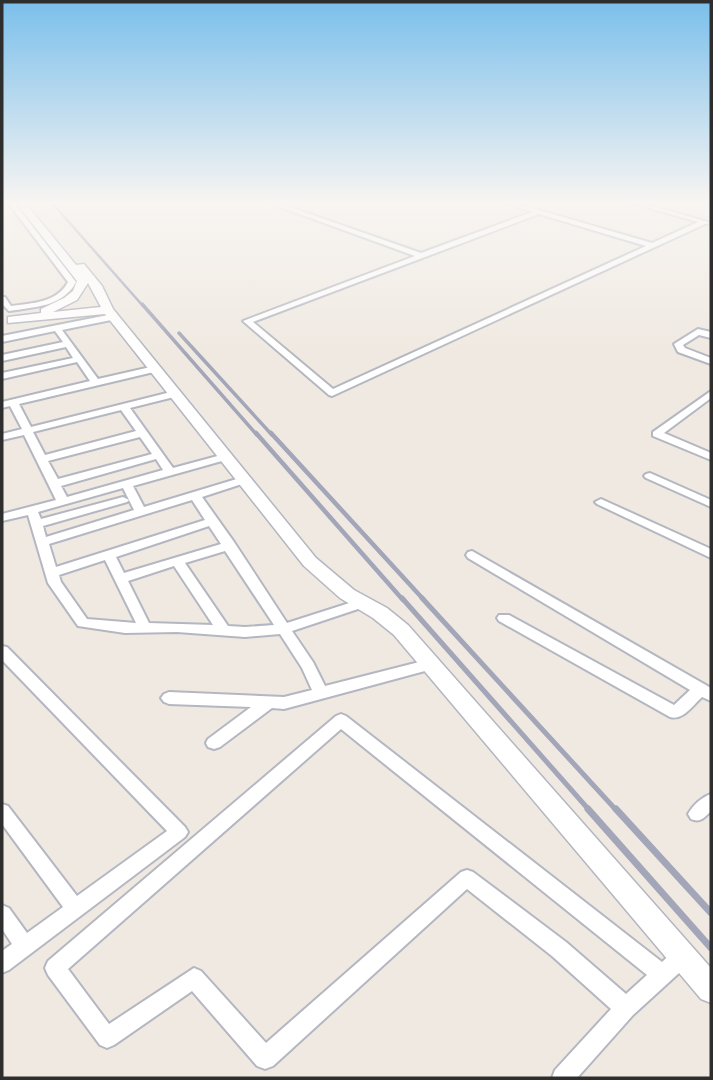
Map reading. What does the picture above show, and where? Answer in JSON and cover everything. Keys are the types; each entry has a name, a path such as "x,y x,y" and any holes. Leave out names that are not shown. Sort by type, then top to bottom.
{"street":[{"path":"8,313 59,299 70,290 72,282 51,254"},
{"path":"8,313 36,314 63,304 78,292 83,281 62,254"},
{"path":"70,254 96,286 110,313 310,562 347,594 380,612 401,631 711,989"},
{"path":"417,254 422,256"},
{"path":"426,254 247,321 332,393 635,254"},
{"path":"8,313 110,313"},
{"path":"2,339 57,328 110,313"},
{"path":"57,328 96,383"},
{"path":"711,335 698,332 678,344 681,350 711,361"},
{"path":"2,358 67,344"},
{"path":"2,376 79,359"},
{"path":"63,501 28,431 7,403 155,369"},
{"path":"2,437 175,394"},
{"path":"711,394 657,434 711,457"},
{"path":"124,407 170,472"},
{"path":"42,459 142,433"},
{"path":"54,484 159,455"},
{"path":"2,518 225,457"},
{"path":"650,476 711,504"},
{"path":"42,542 244,480"},
{"path":"126,484 141,511"},
{"path":"195,495 230,545 321,693"},
{"path":"36,524 123,500"},
{"path":"601,502 711,554"},
{"path":"32,510 52,573 67,603 83,622 125,628 283,629 362,603"},
{"path":"52,573 213,521"},
{"path":"120,579 230,545"},
{"path":"109,555 145,628"},
{"path":"472,555 706,692 675,713 504,618"},
{"path":"177,561 224,630"},
{"path":"2,651 178,832 2,963"},
{"path":"169,698 284,704 430,664"},
{"path":"214,743 268,703"},
{"path":"626,1008 559,949 467,878 265,1058 194,978 107,1038 55,968 341,720 661,974"},
{"path":"697,814 711,801"},
{"path":"2,811 76,908"},
{"path":"2,914 25,946"},
{"path":"563,1078 626,1008 682,956"}],"railway":[{"path":"97,254 143,306"},
{"path":"142,304 257,435"},
{"path":"179,333 272,435"},
{"path":"256,433 403,600"},
{"path":"271,433 424,600"},
{"path":"402,598 590,811"},
{"path":"422,598 617,811"},
{"path":"588,809 711,948"},
{"path":"616,809 711,913"}]}
